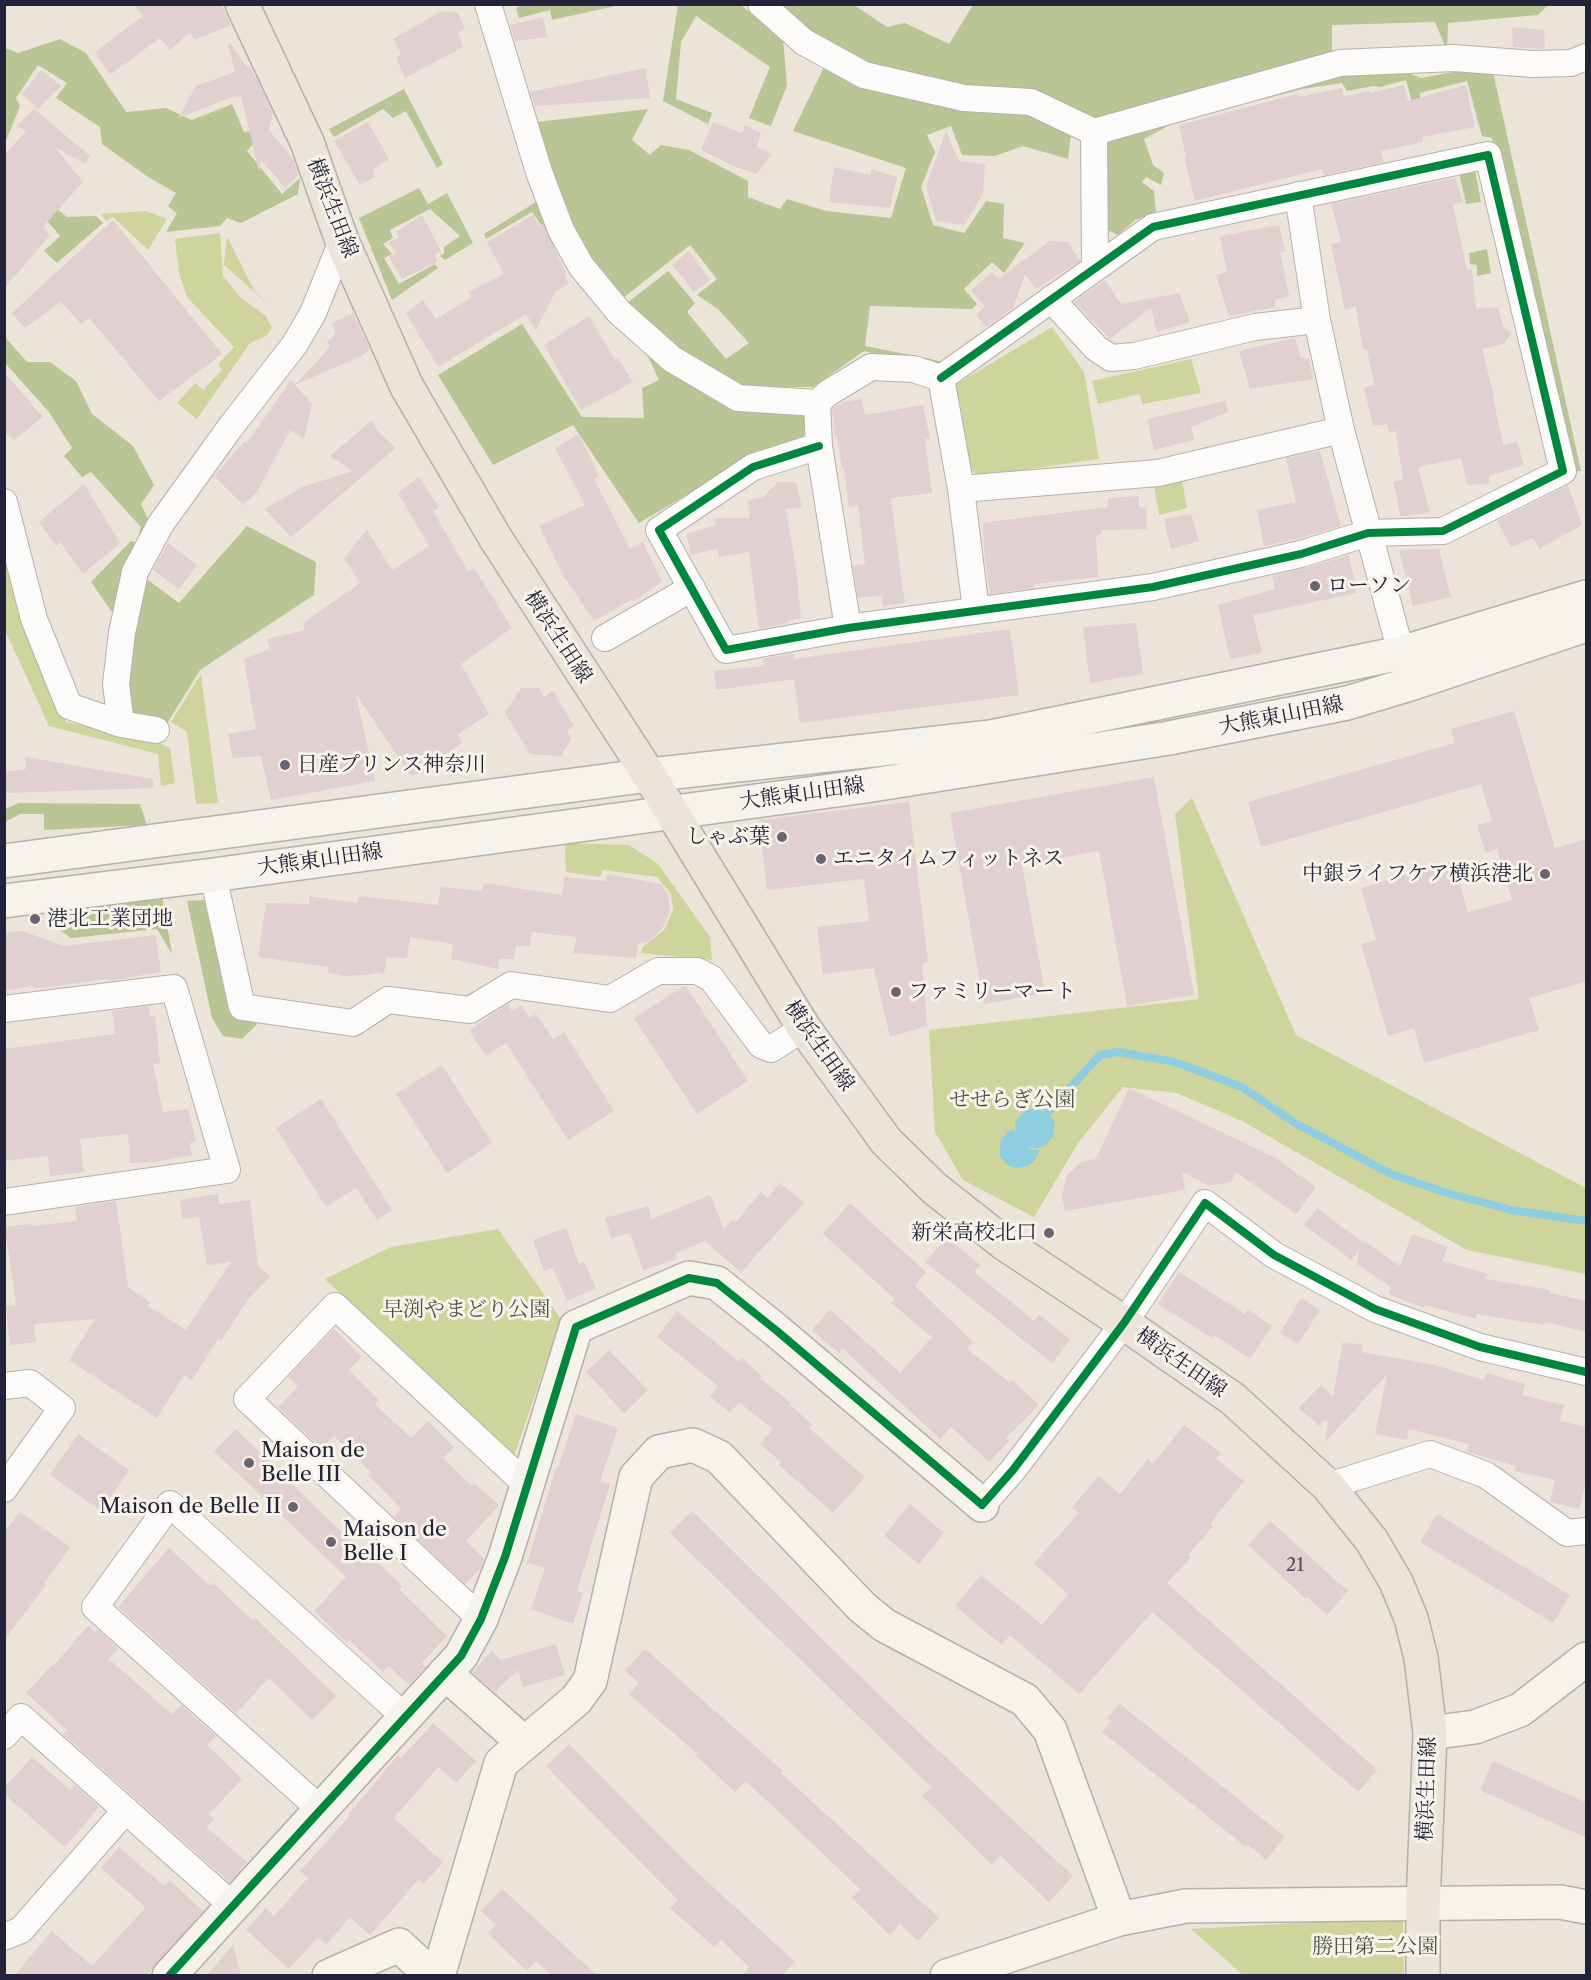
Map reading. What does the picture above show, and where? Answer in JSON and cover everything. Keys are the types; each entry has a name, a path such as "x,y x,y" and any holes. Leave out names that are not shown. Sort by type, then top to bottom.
{"main road":[{"name":"横浜生田線","path":"242,4 307,142 342,241 407,387 496,539 576,655 804,1028 886,1141 934,1188 1005,1244 1233,1399 1328,1486 1372,1541 1396,1582 1411,1618 1421,1658 1430,1732 1423,1904 1423,1976"}],"street":[{"path":"488,4 539,172 561,230 580,266 619,312 672,359 738,398 817,403 828,393 872,367 913,369 941,378"},
{"path":"761,4 804,42 864,75 964,98 1031,102 1094,132 1340,63 1454,58 1561,64 1587,57"},
{"path":"1094,132 1095,267"},
{"path":"819,446 753,467 659,530 726,650 849,628 1153,587 1301,554 1368,533 1443,531 1563,471 1488,155 1153,227 941,378"},
{"path":"1298,195 1317,320 1341,430 1410,684"},
{"path":"121,724 116,684 122,633 135,572 166,516 229,429 295,344 313,313 342,241"},
{"path":"1051,299 1096,348 1111,358 1134,356 1255,327 1317,320"},
{"path":"941,378 961,489 976,610"},
{"path":"817,403 819,446 849,628"},
{"path":"961,489 1158,472 1341,430"},
{"path":"4,502 34,619 69,706 121,724 156,730"},
{"path":"605,638 692,588"},
{"name":"大熊東山田線","path":"4,861 649,775 990,737 1401,653 1587,597"},
{"name":"大熊東山田線","path":"4,901 213,875 866,786 1169,738 1347,703 1587,625"},
{"path":"213,875 242,1007 353,1023 388,1000 470,1010 511,985 610,999 658,970 697,972 711,978 761,1045 771,1049 804,1028"},
{"path":"4,1009 174,988 227,1170 4,1202"},
{"path":"169,1976 461,1656 481,1619 505,1557 576,1327 689,1278 717,1283 982,1505 1013,1470 1124,1323 1205,1203 1274,1255 1375,1309 1480,1347 1587,1372"},
{"path":"481,1619 247,1400 335,1306 527,1485"},
{"path":"4,1386 30,1383 62,1408 4,1489"},
{"path":"438,1976 501,1763 576,1700 590,1681 636,1477 659,1452 693,1445 719,1457 862,1607 884,1625 1025,1700 1050,1730 1119,1919"},
{"path":"1328,1486 1430,1454 1486,1475 1567,1533 1587,1531"},
{"path":"320,1809 95,1607 170,1504 405,1717"},
{"path":"1430,1732 1475,1727 1520,1710 1587,1659"},
{"path":"445,1673 524,1743"},
{"path":"4,1736 21,1716 232,1905"},
{"path":"4,1937 21,1930 126,1810"},
{"path":"947,1976 1119,1919 1186,1906 1560,1902 1587,1907"},
{"path":"329,1976 399,1945 432,1976"}],"green space":[{"path":"523,5 620,5 552,20 550,10 519,18 516,8"},
{"path":"678,5 741,5 783,39 787,85 771,126 749,118 770,67 696,16 681,42 676,99 712,113 708,124 663,101"},
{"path":"768,5 854,5 887,27 905,23 949,44 973,5 1548,5 1538,15 1448,23 1447,51 1435,22 1332,25 1332,52 1105,121 1027,95 948,88 867,70"},
{"path":"60,39 86,53 126,112 166,108 192,120 232,104 244,132 267,128 247,151 282,194 300,178 298,194 241,223 227,218 220,226 166,232 177,213 168,206 176,193 148,177 102,144 100,127 56,98 67,83 38,65 16,98 20,106 5,143 5,48 18,53"},
{"path":"825,65 879,93 1026,113 1071,134 1068,159 1023,146 995,156 962,155 951,126 927,135 935,152 921,187 933,225 964,233 986,201 1004,204 1003,238 1025,243 1004,273 992,262 964,289 977,304 972,309 870,306 865,346 945,362 941,370 864,351 813,387 737,387 677,354 623,306 668,271 695,303 687,312 726,359 749,343 718,309 697,295 717,279 690,245 618,302 565,224 537,122 648,109 632,140 650,155 661,145 689,150 748,181 748,197 780,209 787,199 826,211 891,218 906,168 793,131"},
{"path":"1480,67 1494,76 1581,471 1567,471 1492,138 1482,136 1467,81 1420,93 1420,108 1414,109 1406,80 1380,87 1373,86 1347,91 1342,83 1302,89 1265,99 1264,89 1344,72 1403,71 1421,78"},
{"path":"404,89 443,164 437,168 406,111 393,118 383,109 334,137 329,129"},
{"path":"1163,119 1166,127 1144,139 1153,165 1164,173 1161,185 1146,177 1142,182 1154,191 1156,213 1135,220 1118,235 1105,229 1098,136"},
{"path":"1475,170 1481,202 1466,204 1459,172"},
{"path":"18,177 67,217 96,216 103,223 57,263 44,251 60,236 14,182"},
{"path":"419,188 428,204 447,193 473,243 445,260 440,256 444,253 444,247 460,236 430,209 390,230 393,238 383,244 392,254 384,258 399,284 435,264 438,268 392,300 359,218"},
{"path":"536,202 557,242 532,257 526,254 551,239 532,212 486,239 484,234"},
{"path":"146,211 167,219 148,250 113,217 106,221 101,214"},
{"path":"220,233 223,276 241,298 266,316 272,328 266,336 250,343 197,419 177,403 195,383 203,390 222,370 218,364 234,347 187,297 179,273 175,239"},
{"path":"227,236 254,290 269,305 224,265"},
{"path":"1487,249 1491,273 1477,276 1477,265 1470,264 1469,253"},
{"path":"522,324 582,417 644,418 642,388 659,380 644,348 729,404 805,409 804,436 755,454 639,523 573,425 493,465 438,375"},
{"path":"1052,327 1084,372 1099,459 979,476 966,466 955,385"},
{"path":"4,336 27,362 50,362 76,381 92,414 133,446 154,485 141,504 153,530 146,538 139,533 141,527 91,472 82,477 64,456 72,448 49,412 5,363"},
{"path":"1191,359 1201,393 1143,404 1139,394 1098,404 1092,381"},
{"path":"1182,481 1187,508 1159,515 1154,485"},
{"path":"247,526 316,562 314,595 200,670 168,722 129,713 125,687 133,617 148,580 179,603"},
{"path":"131,541 142,544 120,600 112,612 91,582"},
{"path":"4,555 66,722 153,741 170,748 175,783 161,786 158,754 49,726 5,630"},
{"path":"201,674 218,803 196,804 187,732 171,722"},
{"name":"せせらぎ公園","path":"1192,798 1296,1035 1586,1188 1586,1274 1467,1250 1242,1121 1177,1093 1123,1087 1078,1143 1034,1217 963,1180 935,1132 929,1030 1199,999 1175,814"},
{"path":"19,803 140,804 147,825 44,830 44,814 20,814 5,822 5,809"},
{"path":"565,843 629,845 658,864 710,937 712,960 641,953 643,947 665,929 673,909 671,894 657,877 603,870 600,877 566,872"},
{"path":"162,896 172,954 157,929 71,938 55,926 66,902"},
{"path":"204,900 231,1010 246,1013 257,1024 242,1039 223,1036 212,1018 187,901"},
{"name":"早渕やまどり公園","path":"498,1229 561,1319 514,1456 325,1279 391,1247"},
{"name":"勝田第二公園","path":"1403,1917 1404,1975 1243,1975 1191,1929"}],"water":[{"path":"1035,1108 1052,1118 1055,1124 1053,1136 1045,1146 1026,1147 1039,1150 1038,1156 1029,1166 1016,1168 1009,1166 1000,1156 1000,1142 1007,1132 1014,1129 1016,1134 1015,1123 1023,1112"}],"building":[{"path":"133,4 221,4 231,25 194,40 190,32 170,50 160,38 110,75 95,52 143,16"},
{"path":"442,11 458,13 465,28 458,33 463,47 405,78 396,58 401,54 393,39"},
{"path":"543,17 547,37 515,41 510,25"},
{"path":"1512,27 1544,30 1545,49 1513,47"},
{"path":"230,43 247,67 250,66 273,113 269,130 293,159 299,174 285,188 261,160 259,172 241,96 236,98 235,96 178,118 196,86 235,72 228,44"},
{"path":"646,68 650,98 535,106 530,92"},
{"path":"41,70 61,86 38,109 22,94"},
{"path":"1404,85 1408,101 1466,85 1475,127 1422,137 1423,142 1381,151 1384,162 1324,175 1322,169 1195,201 1179,125 1297,94 1297,97 1342,88 1344,96"},
{"path":"34,109 90,156 85,164 55,147 83,182 43,227 50,235 4,289 4,155 26,131 17,126"},
{"path":"368,122 389,159 373,169 375,177 360,185 334,141"},
{"path":"713,122 742,133 745,125 761,133 757,147 771,154 757,174 735,167 701,150"},
{"path":"946,131 959,161 985,164 983,194 964,225 936,221 926,186"},
{"path":"834,167 870,175 872,169 897,177 890,208 829,202"},
{"path":"1455,178 1463,202 1453,205 1467,270 1472,269 1476,309 1498,307 1503,326 1511,333 1504,344 1482,349 1503,445 1517,442 1524,465 1489,476 1489,484 1467,485 1461,458 1418,467 1430,512 1401,517 1393,482 1403,480 1396,431 1389,432 1387,424 1373,426 1364,388 1374,385 1367,349 1363,350 1356,306 1345,310 1331,244 1341,242 1331,204"},
{"path":"422,215 441,251 435,255 437,262 402,279 389,257 397,253 388,243 399,237 396,232"},
{"path":"533,215 539,225 543,224 569,284 556,291 536,330 526,314 438,367 406,313 423,300 436,319 472,297 469,292 504,274 487,242"},
{"path":"113,220 222,354 159,401 89,318 81,324 61,302 25,328 12,313"},
{"path":"1279,225 1285,251 1280,252 1289,296 1275,300 1275,307 1229,316 1216,275 1227,272 1220,236"},
{"path":"1050,241 1068,242 1080,261 1036,289 1025,274 1013,308 986,327 976,315 985,307 971,290 992,272 998,279"},
{"path":"689,251 710,280 694,292 672,265"},
{"path":"1105,280 1121,304 1179,293 1190,322 1157,332 1151,308 1110,339 1074,302"},
{"path":"353,313 370,350 295,385 330,347 327,341 336,334 332,323"},
{"path":"589,316 615,360 618,358 633,382 581,410 544,345"},
{"path":"1295,338 1301,358 1309,359 1313,379 1250,389 1239,351"},
{"path":"4,372 43,417 14,440 4,431"},
{"path":"291,380 312,404 304,439 290,430 257,492 243,505 214,476 245,441 247,443"},
{"path":"862,399 865,415 923,405 930,439 925,439 932,493 891,498 905,603 883,606 882,595 858,598 853,566 865,564 858,506 849,507 844,469 842,469 837,437 835,438 832,409 843,402"},
{"path":"1225,401 1228,412 1191,427 1194,440 1154,450 1147,419"},
{"path":"371,421 396,448 291,537 265,509 302,487 353,471 330,456"},
{"path":"579,434 599,476 594,479 630,549 643,542 662,582 632,602 631,600 594,621 563,575 539,526 585,505 555,448"},
{"path":"1320,451 1341,526 1264,546 1257,510 1296,502 1286,458"},
{"path":"419,477 439,508 433,511 468,571 474,568 512,628 461,664 489,714 458,734 462,743 436,761 442,770 410,775 356,694 375,781 271,800 261,756 233,758 228,734 256,729 244,659 270,649 267,639 305,630 303,623 360,583 344,558 367,530 392,570 429,546 398,493"},
{"path":"778,482 796,482 802,508 786,509 797,575 801,618 759,629 749,552 719,557 717,549 690,555 687,534 715,525 715,518 750,518 748,500 763,497"},
{"path":"84,484 120,543 83,574 60,542 56,546 39,522"},
{"path":"1568,485 1582,525 1539,549 1533,538 1511,547 1497,521"},
{"path":"1139,496 1139,507 1146,508 1147,529 1101,530 1101,535 1096,536 1098,577 1034,584 1034,588 990,594 983,523 1107,507 1108,498"},
{"path":"1191,514 1199,541 1171,549 1164,519"},
{"path":"168,543 197,565 179,589 153,570"},
{"path":"1439,549 1451,597 1413,606 1399,550"},
{"path":"1349,555 1357,593 1253,615 1262,653 1230,659 1218,605 1275,589 1272,576"},
{"path":"1136,623 1143,674 1090,683 1083,627"},
{"path":"1010,629 1019,695 800,723 794,679 716,690 714,671 764,666 763,659 793,653 794,659"},
{"path":"521,688 539,688 544,697 553,691 574,726 567,730 571,739 561,756 530,754 505,713"},
{"name":"中銀ライフケア横浜港北","path":"1514,711 1555,848 1587,839 1587,981 1529,998 1539,1030 1424,1063 1414,1028 1388,1036 1361,944 1376,940 1361,888 1453,861 1468,912 1512,900 1497,849 1486,853 1477,825 1492,821 1481,784 1261,847 1248,802 1455,743 1451,729"},
{"path":"25,757 153,779 153,788 4,793 4,772 26,769"},
{"path":"1154,777 1194,995 1127,1006 1099,851 1022,865 1045,993 984,1004 950,813"},
{"path":"909,802 928,962 922,963 927,1026 890,1037 874,968 823,974 817,927 869,921 864,879 767,890 759,820"},
{"path":"607,874 661,884 668,895 670,912 662,929 648,942 638,944 636,958 573,953 577,937 532,932 530,946 516,946 514,959 499,959 498,969 451,959 453,944 410,937 407,958 387,957 384,974 375,972 375,974 345,976 328,973 329,967 258,957 266,903 309,904 309,896 357,903 360,896 438,905 441,887 482,891 484,883 562,895 564,877 605,881"},
{"path":"22,931 64,946 156,935 161,972 109,981 109,979 33,989 33,986 4,991 4,933"},
{"path":"684,986 748,1081 697,1114 634,1018"},
{"path":"508,1004 512,1011 521,1005 530,1018 536,1014 553,1039 564,1032 614,1111 568,1140 506,1043 486,1056 469,1030"},
{"path":"148,1006 150,1017 155,1016 160,1063 153,1064 163,1112 188,1109 196,1142 190,1143 192,1155 155,1162 130,1163 128,1134 80,1139 84,1172 50,1176 48,1156 4,1161 4,1049 115,1034 112,1011"},
{"path":"442,1065 492,1143 447,1173 396,1094"},
{"path":"1129,1088 1276,1158 1316,1187 1296,1214 1236,1172 1231,1182 1209,1186 1182,1172 1185,1190 1065,1211 1062,1196 1067,1175 1083,1161 1096,1159"},
{"path":"321,1099 392,1210 377,1220 356,1188 326,1207 276,1128"},
{"path":"780,1183 804,1203 742,1271 743,1274 705,1241 676,1253 677,1259 643,1270 630,1233 611,1238 605,1218 648,1206 652,1219 710,1195 724,1229 733,1219 736,1222 761,1192 767,1198"},
{"path":"218,1194 219,1204 250,1200 258,1266 270,1277 247,1301 221,1341 218,1339 192,1380 184,1375 157,1418 69,1360 95,1319 34,1324 36,1342 10,1345 6,1306 16,1305 5,1227 77,1221 75,1207 116,1201 128,1287 150,1302 148,1306 186,1330 231,1262 207,1265 199,1217 182,1219 180,1200"},
{"path":"850,1203 926,1272 915,1286 973,1342 967,1349 1009,1382 1012,1380 1039,1405 1006,1438 1009,1441 989,1462 951,1427 940,1439 843,1349 839,1353 812,1330 830,1309 900,1373 932,1337 891,1303 895,1299 823,1234"},
{"path":"1317,1208 1361,1241 1361,1239 1400,1266 1412,1234 1448,1247 1442,1261 1488,1274 1486,1279 1550,1290 1550,1293 1587,1301 1587,1332 1545,1322 1544,1325 1477,1314 1476,1319 1425,1305 1424,1308 1388,1294 1391,1287 1357,1264 1359,1249 1352,1260 1304,1225"},
{"path":"566,1228 579,1264 584,1262 596,1288 567,1301 553,1268 544,1271 533,1240"},
{"path":"947,1237 980,1265 974,1272 1034,1321 1039,1315 1070,1339 1052,1363 925,1262"},
{"path":"1179,1272 1245,1314 1248,1310 1272,1326 1250,1359 1214,1335 1212,1338 1158,1304"},
{"path":"1301,1298 1320,1310 1298,1344 1280,1333"},
{"path":"677,1311 739,1362 742,1358 762,1376 760,1378 791,1403 790,1405 812,1424 809,1428 865,1477 833,1513 779,1465 781,1462 760,1444 773,1429 739,1402 730,1413 710,1396 718,1386 657,1337"},
{"path":"334,1329 362,1357 349,1370 379,1400 375,1404 411,1438 428,1421 454,1447 443,1458 472,1486 474,1483 499,1505 466,1541 484,1559 481,1568 465,1584 394,1517 401,1509 368,1475 371,1472 334,1436 321,1448 278,1407 298,1386 288,1377"},
{"path":"1343,1342 1363,1345 1362,1352 1435,1365 1484,1380 1486,1373 1525,1384 1522,1395 1564,1405 1560,1421 1587,1427 1587,1476 1579,1509 1550,1502 1555,1480 1515,1471 1516,1466 1467,1452 1469,1444 1409,1429 1407,1440 1375,1434 1387,1375 1325,1442 1328,1422 1325,1419 1319,1426 1299,1408 1321,1385 1333,1396"},
{"path":"609,1350 648,1390 624,1413 586,1372"},
{"path":"576,1414 618,1428 600,1481 610,1484 577,1591 583,1593 573,1624 531,1609 545,1568 527,1563 556,1468 558,1468"},
{"path":"1184,1425 1221,1453 1216,1459 1244,1481 1210,1524 1213,1526 1188,1555 1191,1557 1167,1583 1377,1770 1358,1792 1152,1612 1079,1694 1010,1635 1002,1645 955,1606 981,1575 1042,1625 1068,1594 1034,1563 1079,1513 1072,1507 1099,1476 1120,1494 1148,1459 1153,1464"},
{"path":"236,1429 333,1524 365,1554 367,1552 402,1586 399,1589 447,1636 422,1663 426,1667 409,1685 389,1666 383,1672 349,1640 347,1643 314,1611 346,1577 214,1451"},
{"path":"78,1434 129,1470 101,1511 50,1475"},
{"path":"910,1504 944,1533 919,1564 884,1536"},
{"path":"692,1511 877,1693 1073,1876 1049,1902 1000,1855 992,1865 922,1796 931,1787 670,1533"},
{"path":"20,1512 70,1547 44,1584 46,1585 4,1640 4,1533"},
{"path":"1437,1514 1570,1595 1553,1623 1420,1542"},
{"path":"1270,1521 1348,1591 1327,1615 1307,1597 1306,1599 1248,1545"},
{"path":"169,1548 210,1586 213,1583 253,1621 255,1618 336,1696 312,1720 269,1678 236,1713 118,1607"},
{"path":"88,1626 95,1632 97,1629 119,1648 109,1659 162,1706 173,1714 181,1705 216,1736 207,1745 242,1779 209,1814 214,1819 206,1827 247,1862 229,1882 63,1734 67,1730 26,1693"},
{"path":"556,1644 565,1675 523,1687 518,1670 495,1692 472,1672 492,1651 501,1660"},
{"path":"645,1649 783,1771 781,1773 939,1918 918,1941 900,1924 890,1935 852,1898 860,1889 779,1812 745,1781 735,1792 695,1755 697,1754 629,1694 639,1683 625,1670"},
{"path":"1120,1704 1285,1837 1266,1860 1248,1845 1246,1847 1102,1732 1111,1721 1107,1718"},
{"path":"433,1723 476,1761 456,1783 438,1767 394,1818 443,1862 424,1884 419,1879 370,1935 350,1917 326,1945 318,1937 289,1969 246,1930 266,1908 274,1916 308,1878 300,1871 349,1817 348,1815 398,1755 401,1758"},
{"path":"569,1744 687,1863 795,1962 782,1976 741,1976 749,1967 721,1940 714,1947 670,1908 678,1900 546,1766"},
{"path":"32,1757 70,1790 75,1785 99,1807 65,1847 4,1794 4,1788"},
{"path":"1493,1761 1587,1803 1587,1838 1480,1790"},
{"path":"119,1847 164,1886 170,1880 203,1911 146,1976 14,1976 52,1931 92,1966 143,1910 145,1907 101,1868"},
{"path":"502,1889 598,1976 552,1976 536,1961 527,1971 488,1933 496,1925 481,1911"},
{"path":"233,1945 241,1976 206,1976"}],"waterway":[{"path":"1047,1113 1100,1055 1119,1052 1175,1062 1242,1087 1295,1123 1391,1174 1447,1193 1511,1210 1586,1221"}],"cycle path":[{"path":"819,446 753,467 659,530 726,650 848,628 1153,587 1301,554 1368,533 1443,531 1563,471 1488,155 1153,227 941,378"},
{"path":"169,1976 461,1656 481,1619 505,1557 576,1327 689,1278 717,1283 982,1505 1013,1470 1124,1323 1205,1203 1274,1255 1375,1309 1480,1347 1586,1372"}],"place":[{"name":"ローソン","path":"1315,586"},
{"name":"日産プリンス神奈川","path":"285,765"},
{"name":"しゃぶ葉","path":"782,837"},
{"name":"エニタイムフィットネス","path":"821,859"},
{"name":"中銀ライフケア横浜港北","path":"1545,874"},
{"name":"港北工業団地","path":"35,919"},
{"name":"ファミリーマート","path":"896,992"},
{"name":"新栄高校北口","path":"1049,1233"},
{"name":"Maison de Belle III","path":"249,1463"},
{"name":"Maison de Belle II","path":"293,1507"},
{"name":"Maison de Belle I","path":"331,1542"}]}
